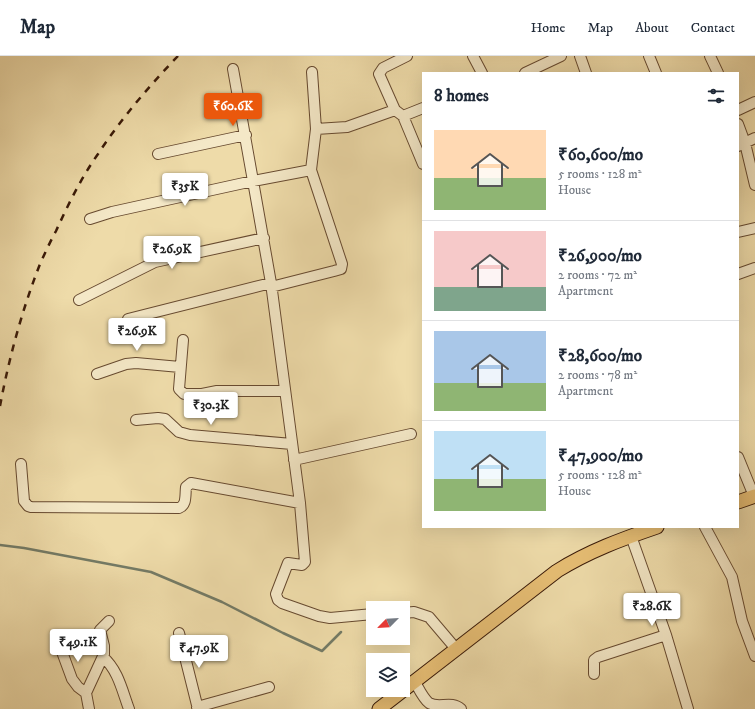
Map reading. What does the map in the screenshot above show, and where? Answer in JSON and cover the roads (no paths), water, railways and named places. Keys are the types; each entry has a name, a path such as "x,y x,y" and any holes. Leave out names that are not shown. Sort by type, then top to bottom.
{"main road":[{"path":"739,502 755,496"},
{"path":"379,709 557,571 582,556 654,528"}],"street":[{"path":"407,56 383,68 379,74 422,162"},
{"path":"472,56 478,72"},
{"path":"527,72 561,56"},
{"path":"580,56 586,72"},
{"path":"649,56 656,72"},
{"path":"710,56 718,72"},
{"path":"233,70 246,135 271,285 300,503 305,562 302,565 288,563 276,594 278,600 282,603 319,616 330,618 366,615"},
{"path":"128,319 341,269 342,264 311,170 316,129 312,72"},
{"path":"739,110 755,102"},
{"path":"316,129 347,127 422,108"},
{"path":"739,131 741,144 755,185"},
{"path":"158,154 246,135"},
{"path":"741,144 755,138"},
{"path":"90,219 112,212 253,181 311,170"},
{"path":"739,232 755,228"},
{"path":"79,300 155,262 264,238"},
{"path":"739,274 755,268"},
{"path":"183,340 179,389 184,394 202,394 217,391 285,391"},
{"path":"97,374 126,364 136,363 180,367"},
{"path":"136,420 158,418 165,419 179,432 190,435 292,444"},
{"path":"294,460 410,434"},
{"path":"739,459 755,496"},
{"path":"21,464 24,501 26,505 31,507 178,508 184,503 186,487 191,483 300,503"},
{"path":"706,528 732,577 742,621 755,656"},
{"path":"631,536 666,635 688,709"},
{"path":"410,612 414,612 429,617 457,650"},
{"path":"89,709 86,693 103,657 104,646 100,630 109,621"},
{"path":"179,633 198,708 269,687"},
{"path":"594,674 594,660 598,657 666,635"},
{"path":"58,642 72,679 86,693"},
{"path":"103,657 111,664 116,672 129,709"},
{"path":"415,682 425,699 430,704 442,707 448,704 458,706 461,709"}],"waterway":[{"path":"0,545 24,548 151,572 222,602 322,651 341,632"}],"railway":[{"path":"0,406 12,352 27,299 40,264 80,182 116,128 156,79 178,56"}]}
